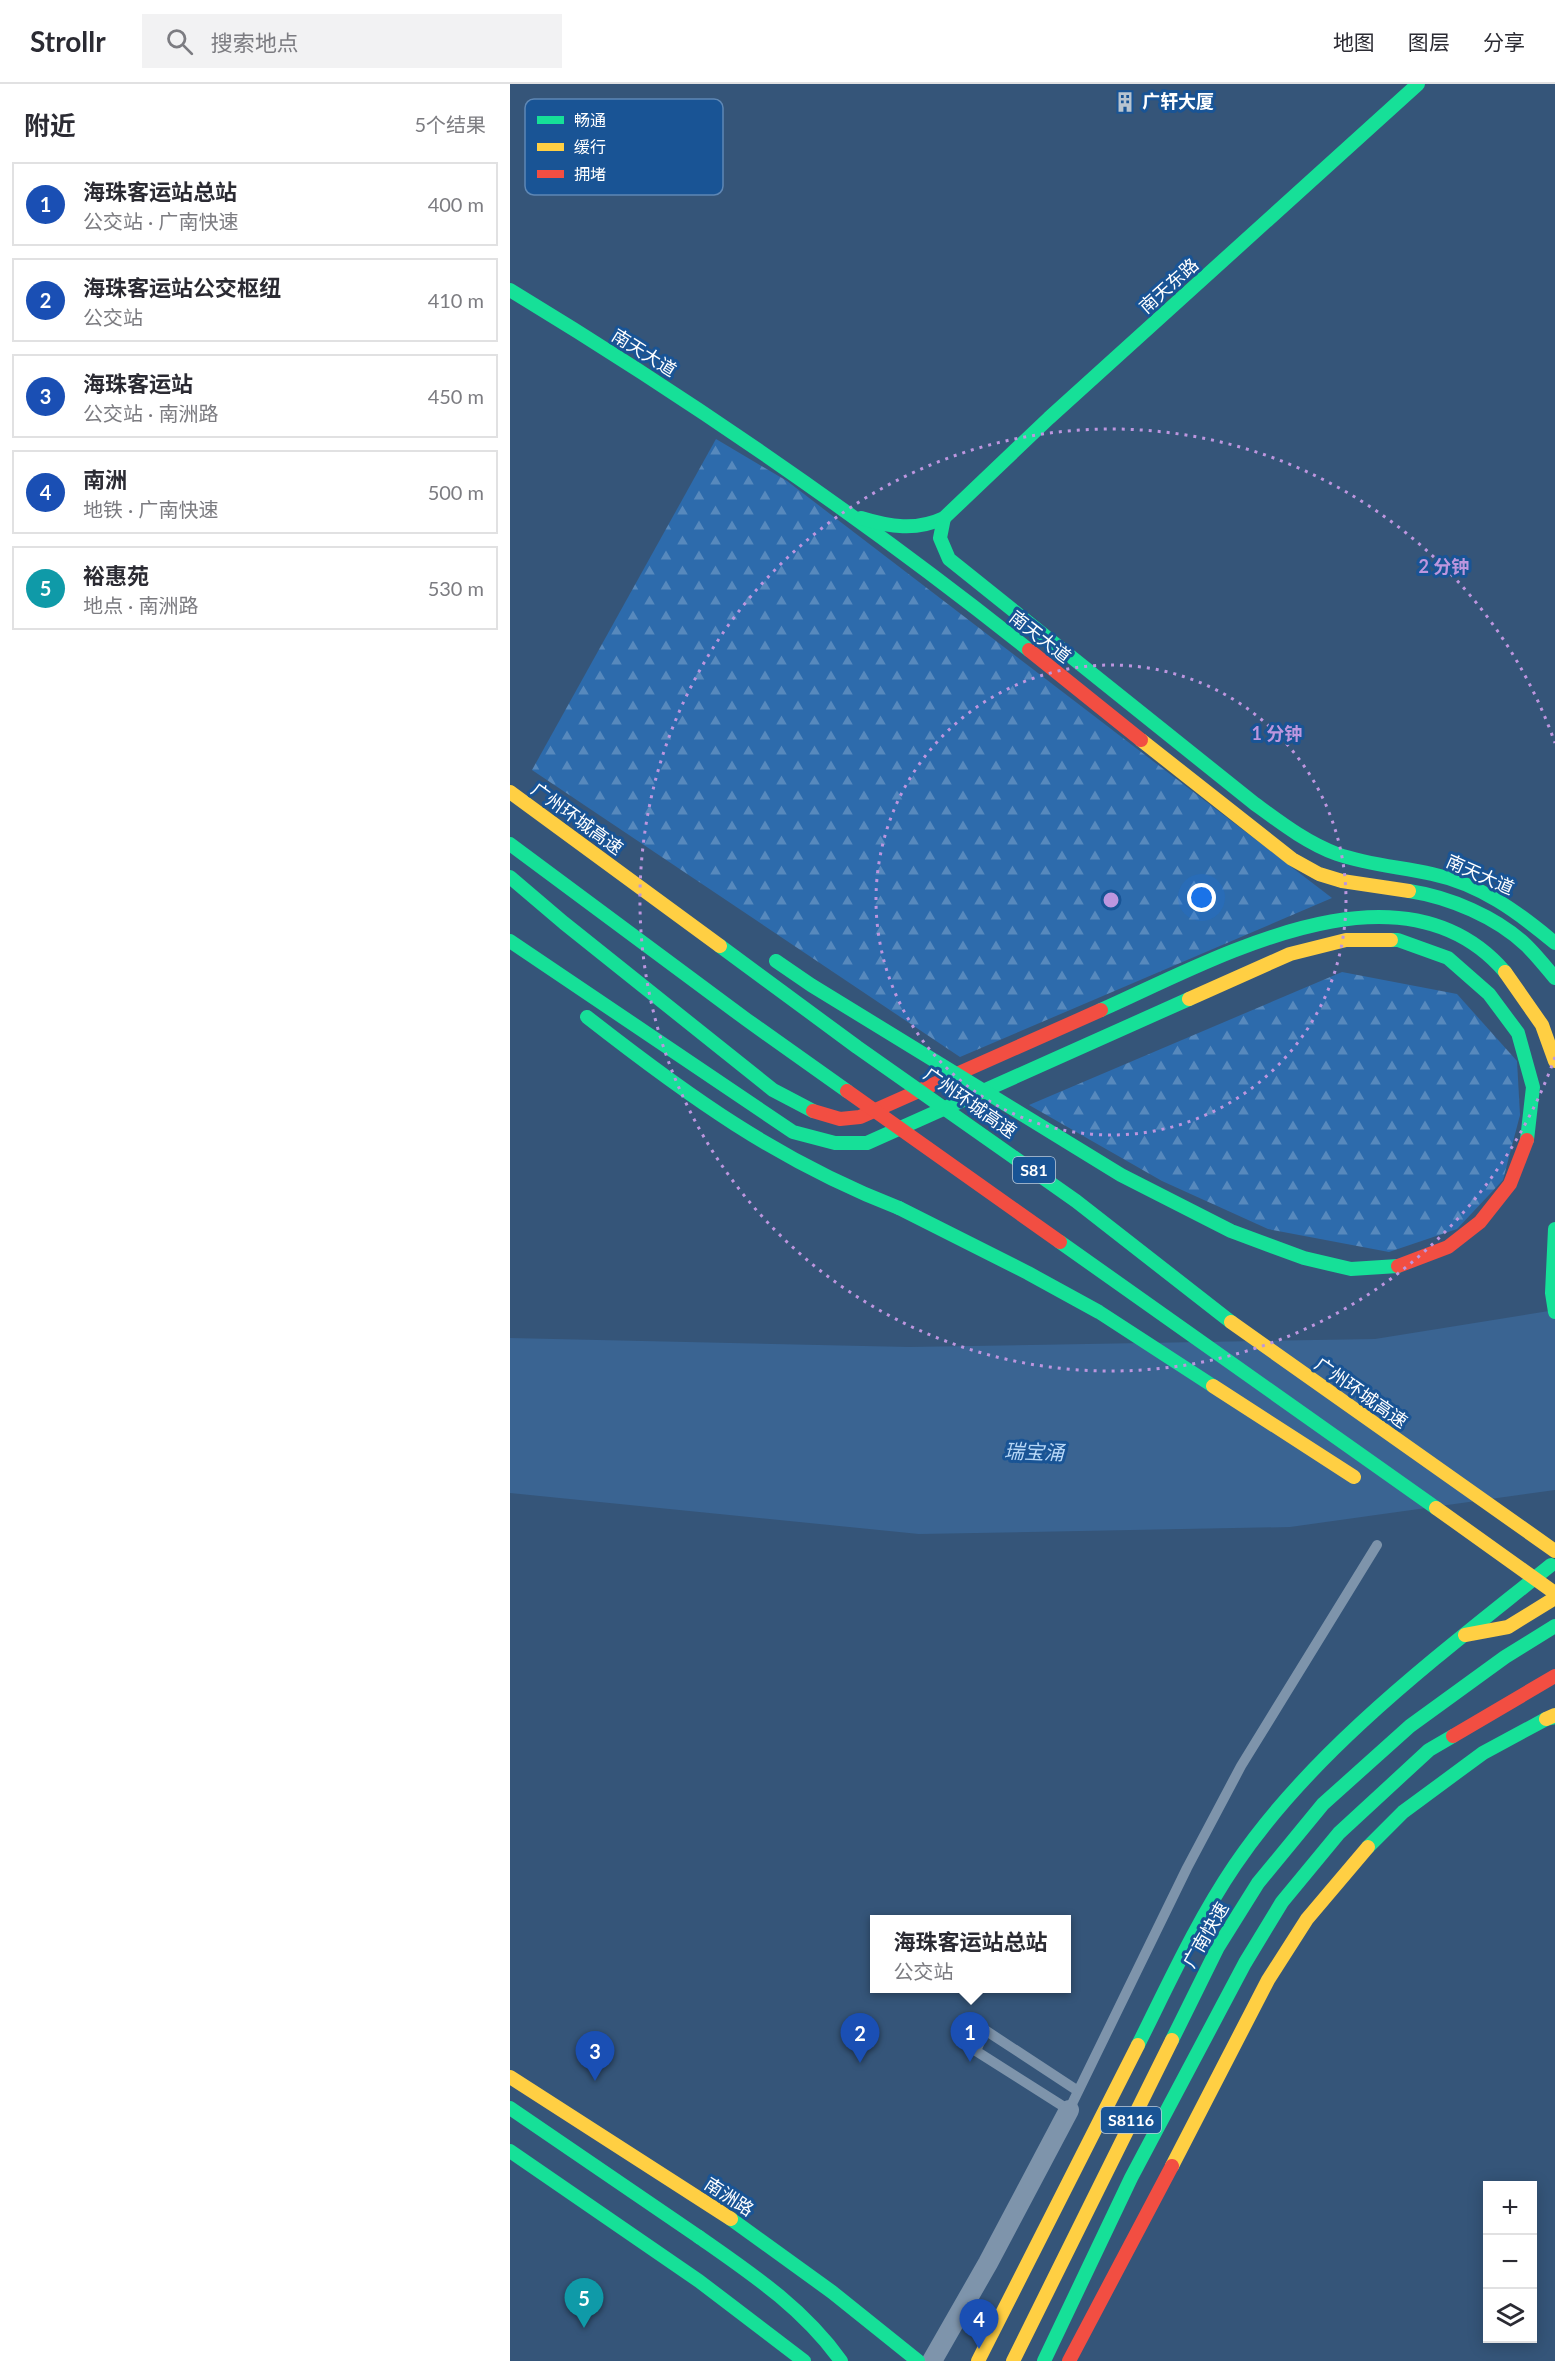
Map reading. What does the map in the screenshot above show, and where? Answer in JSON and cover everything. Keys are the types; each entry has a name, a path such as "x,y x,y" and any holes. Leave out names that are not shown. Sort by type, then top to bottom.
{"main road":[{"name":"南天东路","path":"944,518 1049,418 1418,84"},
{"name":"南天大道","path":"510,290 653,379 851,515 961,597 1292,859 1319,874 1342,881 1422,893 1468,909 1496,923 1526,945 1555,978"},
{"path":"851,515 883,525 911,528 931,526 944,518"},
{"name":"南天大道","path":"944,518 940,538 949,559 1245,797 1290,829 1338,854 1447,877 1478,889 1511,907 1555,944"},
{"path":"510,779 596,838"},
{"name":"广州环城高速","path":"510,792 857,1047 1076,1201 1240,1329 1555,1551"},
{"name":"S81","path":"510,844 747,1020 1555,1593"},
{"path":"510,877 773,1090 816,1113 840,1119 860,1117 1262,939 1310,924 1358,916 1411,920 1441,927 1477,944 1511,978 1535,1013 1552,1046 1555,1061"},
{"path":"510,941 793,1132 835,1143 867,1143 1290,954 1346,940 1398,940 1448,958 1489,994 1518,1033 1533,1087 1527,1140 1510,1184 1480,1222 1448,1247 1398,1266 1351,1269 1304,1258 1231,1231 1121,1175 811,985 764,953"},
{"path":"573,1006 664,1077 747,1133 822,1176 899,1208 1028,1273 1099,1312 1367,1485"},
{"path":"1555,1230 1552,1293 1555,1312"},
{"path":"978,2361 1191,1940 1235,1865 1294,1790 1370,1717 1465,1635 1555,1562"},
{"path":"1496,1568 1555,1606"},
{"path":"1465,1635 1508,1627 1555,1598"},
{"name":"广南快速","path":"1013,2361 1218,1947 1258,1883 1323,1804 1410,1726 1505,1657 1555,1626"},
{"name":"S8116","path":"1044,2361 1131,2178 1245,1963 1282,1902 1339,1833 1429,1750 1555,1676"},
{"path":"1069,2361 1233,2051 1268,1980 1308,1918 1354,1861 1403,1812 1483,1754 1552,1717"},
{"name":"南洲路","path":"510,2077 739,2224 848,2304 918,2361"},
{"path":"510,2108 774,2288 829,2342 841,2361"},
{"path":"510,2151 710,2276 778,2341 804,2361"},
{"path":"710,2276 737,2245 739,2224"},
{"path":"778,2341 793,2361"}],"street":[{"path":"933,2361 1069,2110"}],"lane":[{"path":"1078,2091 985,2030 976,2051 1069,2110 1187,1868 1242,1766 1377,1545"}],"green space":[{"path":"716,439 787,481 1332,898 960,1057 532,770"},
{"path":"1342,972 1457,994 1517,1061 1520,1115 1503,1180 1457,1229 1389,1252 1268,1229 1162,1181 1029,1105"}],"water":[{"name":"瑞宝涌","path":"1555,1310 1555,1490 1290,1527 919,1534 510,1493 510,1338 909,1347 1375,1339"}],"traffic: fast":[{"path":"861,518 882,524 903,526 923,525 944,518 1049,418 1418,84"},
{"path":"510,290 710,417 840,507 1029,650"},
{"path":"944,518 940,538 949,559 1284,825 1315,844 1349,858 1432,874 1466,885 1512,910 1555,943"},
{"path":"510,844 747,1020 847,1091"},
{"path":"510,877 773,1090 813,1111"},
{"path":"1409,891 1456,903 1487,917 1527,946 1555,978"},
{"path":"1101,1010 1251,944 1306,927 1361,918 1414,920 1462,937 1505,972"},
{"path":"1391,940 1398,940 1448,958 1489,994 1518,1033 1533,1087 1527,1140"},
{"path":"510,941 793,1132 835,1143 867,1143 1189,999"},
{"path":"720,946 857,1047 1076,1201 1231,1322"},
{"path":"776,961 811,985 1121,1175 1231,1231 1304,1258 1351,1269 1398,1266"},
{"path":"587,1017 698,1100 774,1148 855,1190 899,1208"},
{"path":"899,1208 1028,1273 1099,1312 1213,1386"},
{"path":"1555,1229 1552,1293 1555,1312"},
{"path":"1060,1242 1436,1508"},
{"path":"1138,2045 1208,1908 1235,1865 1267,1822 1341,1742 1382,1704 1551,1565"},
{"path":"1172,2040 1218,1947 1258,1883 1323,1804 1410,1726 1505,1657 1555,1626"},
{"path":"1368,1847 1403,1812 1483,1753 1546,1719 1555,1717"},
{"path":"1044,2361 1131,2178 1245,1963 1282,1902 1339,1833 1429,1750 1453,1736"},
{"path":"510,2108 699,2237"},
{"path":"510,2151 699,2281 804,2361"},
{"path":"731,2219 832,2292 918,2361"},
{"path":"699,2237 776,2293 810,2324 841,2361"}],"traffic: slow":[{"path":"1141,740 1292,859 1319,874 1342,881 1409,891"},
{"path":"510,792 720,946"},
{"path":"1189,999 1290,954 1346,940 1391,940"},
{"path":"1505,972 1542,1025 1555,1061"},
{"path":"1231,1322 1555,1551"},
{"path":"1213,1386 1354,1477"},
{"path":"1436,1508 1555,1593"},
{"path":"1465,1635 1508,1627 1555,1598"},
{"path":"1546,1719 1555,1715"},
{"path":"1172,2166 1268,1980 1307,1919 1368,1847"},
{"path":"1013,2361 1172,2040"},
{"path":"978,2361 1138,2045"},
{"path":"510,2077 731,2219"}],"traffic: jam":[{"path":"1029,650 1141,740"},
{"path":"813,1111 840,1119 860,1117 1101,1010"},
{"path":"847,1091 1060,1242"},
{"path":"1398,1266 1448,1247 1480,1222 1510,1184 1527,1140"},
{"path":"1453,1736 1555,1676"},
{"path":"1069,2361 1172,2166"}],"place":[{"name":"广轩大厦","path":"1125,102"},
{"name":"海珠客运站总站","path":"970,2062"},
{"name":"海珠客运站公交枢纽","path":"860,2063"},
{"name":"海珠客运站","path":"595,2081"},
{"name":"裕惠苑","path":"584,2328"},
{"name":"南洲","path":"979,2349"}]}
